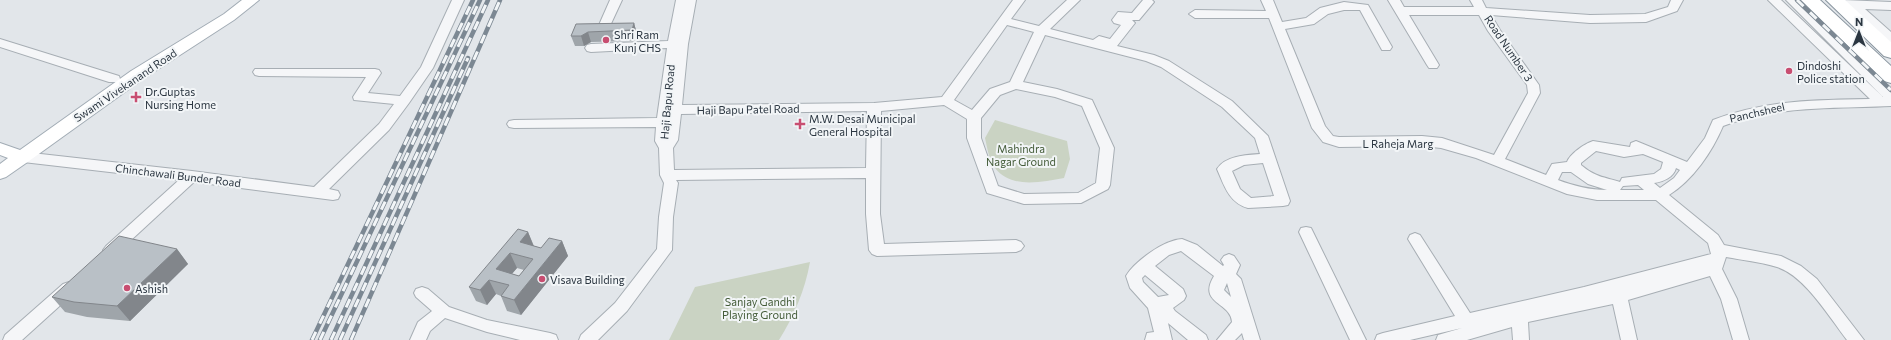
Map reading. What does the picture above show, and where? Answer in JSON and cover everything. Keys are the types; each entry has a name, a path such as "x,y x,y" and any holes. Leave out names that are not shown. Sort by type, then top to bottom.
{"highway":[{"path":"1810,0 1891,77"},
{"path":"1835,0 1891,52"}],"main road":[{"name":"Swami Vivekanand Road","path":"0,173 8,154 114,79 232,0"},
{"name":"Swami Vivekanand Road","path":"8,154 138,75 229,17 252,0"}],"street":[{"path":"317,193 384,127 404,100 427,68 458,0"},
{"path":"605,25 616,0"},
{"name":"Haji Bapu Road","path":"587,340 621,307 664,250 666,217 671,183 667,175 668,127 682,0"},
{"name":"Haji Bapu Road","path":"678,45 690,0"},
{"path":"974,117 946,102 1019,0"},
{"path":"1014,85 1044,29 1074,0"},
{"name":"L Raheja Marg","path":"1267,0 1319,128 1328,139 1339,142 1422,141 1442,143 1481,155 1567,189 1597,195 1660,195"},
{"path":"1433,65 1401,3 1480,5 1590,19 1646,18 1673,9 1677,0"},
{"path":"1774,0 1888,101"},
{"path":"1783,0 1888,101"},
{"path":"1792,0 1888,101"},
{"path":"1004,21 1113,43 1129,23 1118,20 1122,15 1135,17 1148,2"},
{"path":"1852,2 1891,6"},
{"path":"1852,2 1891,39"},
{"name":"Road Number 3","path":"1480,5 1494,31 1533,85 1534,93 1497,162"},
{"path":"1195,14 1310,21 1324,11 1344,6 1364,7 1386,47"},
{"path":"1044,29 1150,58 1165,64 1227,104 1242,116 1261,136 1283,201 1248,203 1234,192 1224,168 1241,160 1268,158"},
{"path":"0,43 114,79"},
{"path":"591,48 678,45"},
{"path":"259,72 375,73 359,96 404,100"},
{"path":"1014,85 1057,93 1087,103 1107,148 1103,185 1080,198 1024,199 992,189 974,138 974,117 995,92 1014,85"},
{"name":"Panchsheel","path":"1660,195 1679,182 1712,139 1718,123 1732,116 1785,105 1888,101"},
{"name":"Haji Bapu Patel Road","path":"514,124 668,127 874,106 946,102"},
{"path":"874,106 873,214 877,250 1016,246"},
{"path":"1574,167 1574,161 1593,146 1604,146 1624,153 1636,152 1640,148 1689,168"},
{"name":"Chinchawali Bunder Road","path":"8,154 192,176 333,195"},
{"path":"1550,182 1557,167 1574,167 1581,173 1606,186 1642,181 1657,178 1668,170 1670,160"},
{"path":"667,175 873,173"},
{"path":"102,258 192,176"},
{"path":"1642,181 1713,239 1714,260 1741,340"},
{"path":"1306,232 1358,340"},
{"path":"1415,238 1469,326"},
{"path":"1200,340 1169,315 1136,284 1134,276 1144,266 1175,245 1182,245 1228,271 1252,340"},
{"path":"1383,340 1469,326 1520,313 1540,312 1618,291 1651,286 1714,260 1781,262 1796,270 1811,283 1856,340"},
{"path":"1144,266 1178,293 1178,296 1171,302 1161,307"},
{"path":"1225,340 1240,322 1240,318 1234,308 1218,295 1216,287 1217,283 1228,271"},
{"path":"11,340 79,279"},
{"path":"1618,291 1629,340"},
{"path":"422,293 443,310 487,326 550,340"},
{"path":"1157,339 1161,307"},
{"path":"418,340 419,334 424,327 443,310"},
{"path":"1520,313 1522,340"},
{"path":"1444,340 1469,326"}],"green space":[{"name":"Mahindra Nagar Ground","path":"995,120 1067,141 1070,159 1064,178 1027,182 1009,179 1002,175 991,161 985,138"},
{"name":"Sanjay Gandhi Playing Ground","path":"810,262 805,283 798,302 779,340 669,340 695,287"}],"building":[{"path":"634,23 632,30 588,32 581,36 571,36 576,24"},
{"path":"518,229 528,232 520,242 541,248 549,238 562,241 514,300 501,296 509,285 489,280 480,290 469,287","holes":["510,253 533,259 519,276 496,269"]},
{"path":"119,236 177,249 117,306 74,302 52,297"}],"railway":[{"path":"312,340 473,0"},
{"path":"320,340 480,0"},
{"path":"331,340 488,0"},
{"path":"351,340 500,0"},
{"path":"1797,0 1891,90"},
{"path":"340,340 468,58"}],"place":[{"name":"Shri Ram Kunj CHS","path":"606,40"},
{"name":"Dindoshi Police station","path":"1789,71"},
{"name":"Dr.Guptas Nursing Home","path":"136,97"},
{"name":"M.W. Desai Municipal General Hospital","path":"800,124"},
{"name":"Visava Building","path":"542,279"},
{"name":"Ashish","path":"127,288"}]}
